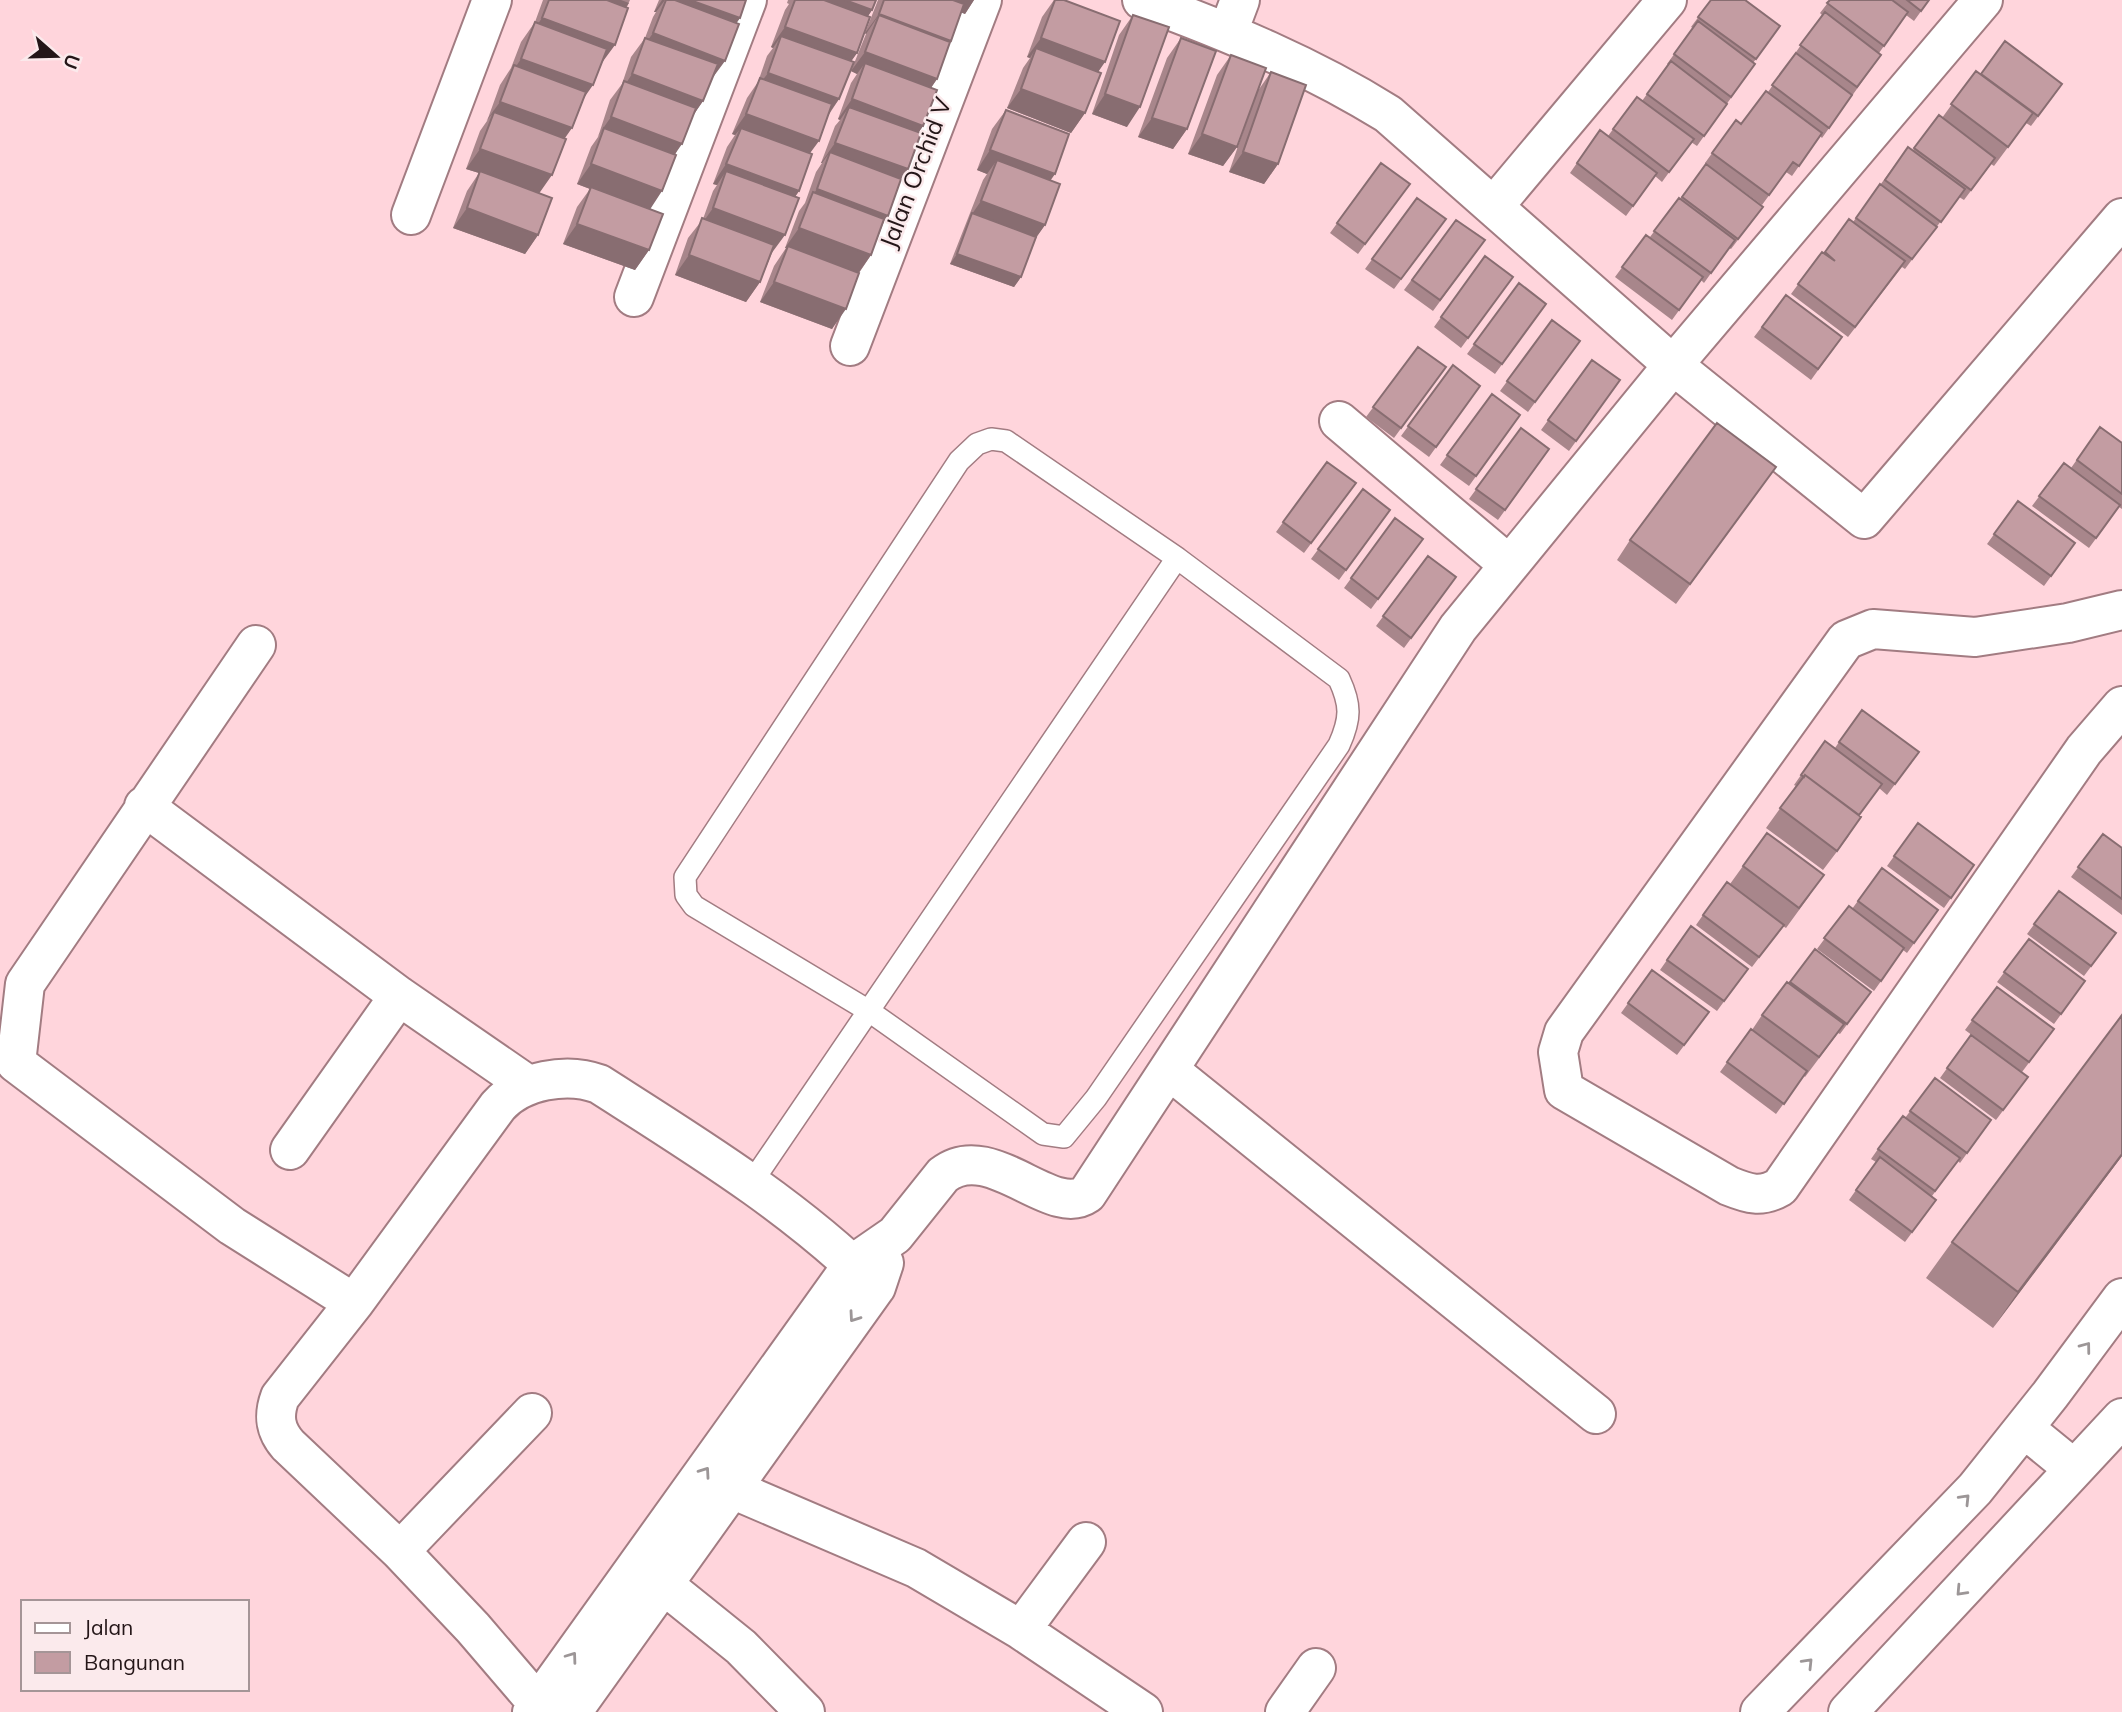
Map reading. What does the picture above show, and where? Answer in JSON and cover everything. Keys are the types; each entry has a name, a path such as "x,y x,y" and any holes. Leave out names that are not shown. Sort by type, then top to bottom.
{"street":[{"path":"411,215 492,0"},
{"path":"634,297 747,0"},
{"name":"Jalan Orchid V","path":"850,346 982,0"},
{"path":"1142,0 1234,16 1388,114 1673,365 1864,519 2122,218"},
{"path":"1494,206 1667,0"},
{"path":"547,1710 864,1275 943,1175 951,1168 971,1162 1064,1198 1081,1198 1093,1187 1458,628 1673,365 1983,0"},
{"path":"1339,421 1508,564"},
{"path":"2122,610 2068,623 1975,637 1873,629 1846,640 1564,1032 1558,1052 1564,1090 1729,1186 1759,1195 1766,1195 1780,1187 2084,750 2122,705"},
{"path":"256,645 25,984 16,1063 232,1226 354,1303"},
{"path":"144,806 399,996 528,1085"},
{"path":"290,1150 399,996"},
{"path":"1169,1070 1596,1414"},
{"path":"547,1710 400,1551 288,1445 276,1425 275,1411 280,1397 354,1303 498,1106 508,1094 528,1085 583,1078 599,1084 752,1182 864,1275"},
{"path":"547,1710 664,1585 732,1489 864,1275"},
{"path":"1760,1712 1975,1489 2025,1429 2122,1298"},
{"path":"400,1551 532,1413"},
{"path":"1847,1712 2122,1418"},
{"path":"2025,1429 2074,1469"},
{"path":"732,1489 916,1568 1021,1630 1143,1712"},
{"path":"1021,1630 1086,1542"},
{"path":"664,1585 741,1647 804,1712"},
{"path":"1285,1712 1316,1668"}],"lane":[{"path":"991,439 1006,441 1177,558 1339,679 1349,702 1350,714 1339,745 1068,1135 1055,1138 1043,1134 869,1011 694,905 686,895 685,877 959,461 977,444 991,439"},
{"path":"752,1182 1177,558"}],"building":[{"path":"549,0 607,0 628,8 615,45 542,18"},
{"path":"666,0 675,0 739,24 725,61 653,33"},
{"path":"690,0 746,0 740,18"},
{"path":"795,0 824,0 870,17 857,53 785,27"},
{"path":"845,0 876,0 872,10"},
{"path":"884,0 953,0 964,4 951,41 879,14"},
{"path":"1055,0 1064,0 1120,21 1105,62 1041,38"},
{"path":"1711,0 1745,0 1780,26 1756,59 1698,17"},
{"path":"1830,0 1892,0 1908,12 1884,46 1827,3"},
{"path":"1907,0 1929,0 1921,11"},
{"path":"1825,12 1881,55 1857,87 1800,45"},
{"path":"879,15 950,42 937,79 865,52"},
{"path":"1133,15 1169,27 1140,107 1105,94"},
{"path":"1698,21 1755,64 1731,97 1674,54"},
{"path":"535,22 607,49 593,85 521,59"},
{"path":"781,36 854,62 839,99 768,73"},
{"path":"645,38 718,64 703,101 632,74"},
{"path":"1181,38 1216,51 1187,129 1152,118"},
{"path":"2005,41 2062,84 2038,116 1981,74"},
{"path":"1036,48 1101,73 1085,113 1021,89"},
{"path":"1796,53 1852,95 1829,128 1772,85"},
{"path":"1231,55 1266,68 1237,147 1202,134"},
{"path":"1671,61 1727,104 1704,136 1647,94"},
{"path":"865,63 937,90 923,126 852,99"},
{"path":"514,65 586,92 572,128 500,102"},
{"path":"1976,71 2033,113 2008,147 1951,104"},
{"path":"1271,72 1306,85 1278,164 1243,152"},
{"path":"760,78 832,104 819,141 746,114"},
{"path":"624,81 696,108 682,144 611,117"},
{"path":"1766,91 1822,133 1799,166 1793,162 1769,195 1712,153 1736,120 1741,124"},
{"path":"1637,97 1694,139 1669,172 1613,129"},
{"path":"849,107 921,133 908,169 835,143"},
{"path":"1006,110 1069,134 1055,174 990,150"},
{"path":"494,112 566,139 552,175 480,149"},
{"path":"1939,115 1995,158 1971,190 1914,148"},
{"path":"604,128 676,155 662,191 591,164"},
{"path":"741,128 812,154 799,191 726,164"},
{"path":"1600,130 1657,173 1633,206 1577,163"},
{"path":"1908,147 1965,189 1941,222 1885,180"},
{"path":"830,152 901,179 888,216 817,189"},
{"path":"997,160 1060,184 1045,225 981,201"},
{"path":"1381,163 1410,184 1365,244 1337,223"},
{"path":"1706,164 1763,207 1738,239 1682,197"},
{"path":"480,171 552,198 538,235 467,208"},
{"path":"726,171 799,198 785,235 713,208"},
{"path":"1880,184 1937,227 1912,259 1856,218"},
{"path":"591,187 663,214 649,250 577,224"},
{"path":"813,192 884,219 871,255 799,228"},
{"path":"1417,198 1446,219 1401,279 1372,259"},
{"path":"1679,198 1735,240 1711,273 1654,231"},
{"path":"972,213 1036,237 1021,277 957,254"},
{"path":"702,218 774,245 760,282 689,255"},
{"path":"1849,219 1905,261 1855,327 1798,284 1822,252 1835,261 1825,252"},
{"path":"1456,220 1485,240 1440,300 1412,280"},
{"path":"1646,235 1703,277 1679,310 1622,267"},
{"path":"788,246 859,273 846,309 774,282"},
{"path":"1485,256 1513,277 1468,338 1441,317"},
{"path":"1519,283 1546,304 1502,364 1474,344"},
{"path":"1786,295 1842,337 1818,369 1762,327"},
{"path":"1552,320 1580,341 1535,402 1507,381"},
{"path":"1418,347 1446,367 1401,428 1373,407"},
{"path":"1592,360 1620,380 1576,441 1548,420"},
{"path":"1453,365 1480,386 1436,447 1408,426"},
{"path":"1492,394 1520,415 1476,476 1447,455"},
{"path":"1717,423 1776,467 1690,584 1630,540"},
{"path":"2100,427 2122,443 2122,494 2077,460"},
{"path":"1521,428 1549,449 1505,510 1476,489"},
{"path":"1327,462 1356,483 1311,543 1283,522"},
{"path":"2064,463 2120,505 2096,538 2039,496"},
{"path":"1363,489 1390,510 1346,570 1318,549"},
{"path":"2018,501 2075,543 2051,576 1994,534"},
{"path":"1395,518 1423,539 1378,599 1351,578"},
{"path":"1428,556 1456,577 1411,638 1383,616"},
{"path":"1862,710 1919,752 1895,784 1839,742"},
{"path":"1825,741 1882,784 1859,815 1805,775 1801,775"},
{"path":"1805,775 1861,817 1837,851 1780,808"},
{"path":"1918,823 1974,865 1951,898 1894,856"},
{"path":"1767,833 1824,875 1799,908 1743,866"},
{"path":"2103,834 2122,848 2122,899 2078,867"},
{"path":"1882,868 1938,910 1914,943 1858,901"},
{"path":"1727,882 1784,925 1759,957 1703,915"},
{"path":"2059,891 2116,933 2091,966 2034,924"},
{"path":"1849,906 1904,948 1881,981 1824,938"},
{"path":"1691,926 1748,969 1724,1001 1667,960"},
{"path":"2029,939 2085,981 2061,1014 2004,972"},
{"path":"1815,949 1871,992 1847,1024 1790,982"},
{"path":"1652,970 1709,1012 1684,1045 1628,1003"},
{"path":"1787,982 1844,1024 1819,1057 1762,1015"},
{"path":"1997,987 2054,1029 2029,1062 1972,1020"},
{"path":"2122,1015 2122,1154 2018,1292 1952,1242"},
{"path":"1751,1029 1807,1071 1784,1104 1727,1062"},
{"path":"1971,1035 2028,1077 2003,1110 1947,1068"},
{"path":"1935,1078 1991,1120 1967,1153 1910,1111"},
{"path":"1903,1116 1960,1158 1935,1191 1878,1149"},
{"path":"1880,1157 1936,1200 1912,1232 1856,1190"}]}
